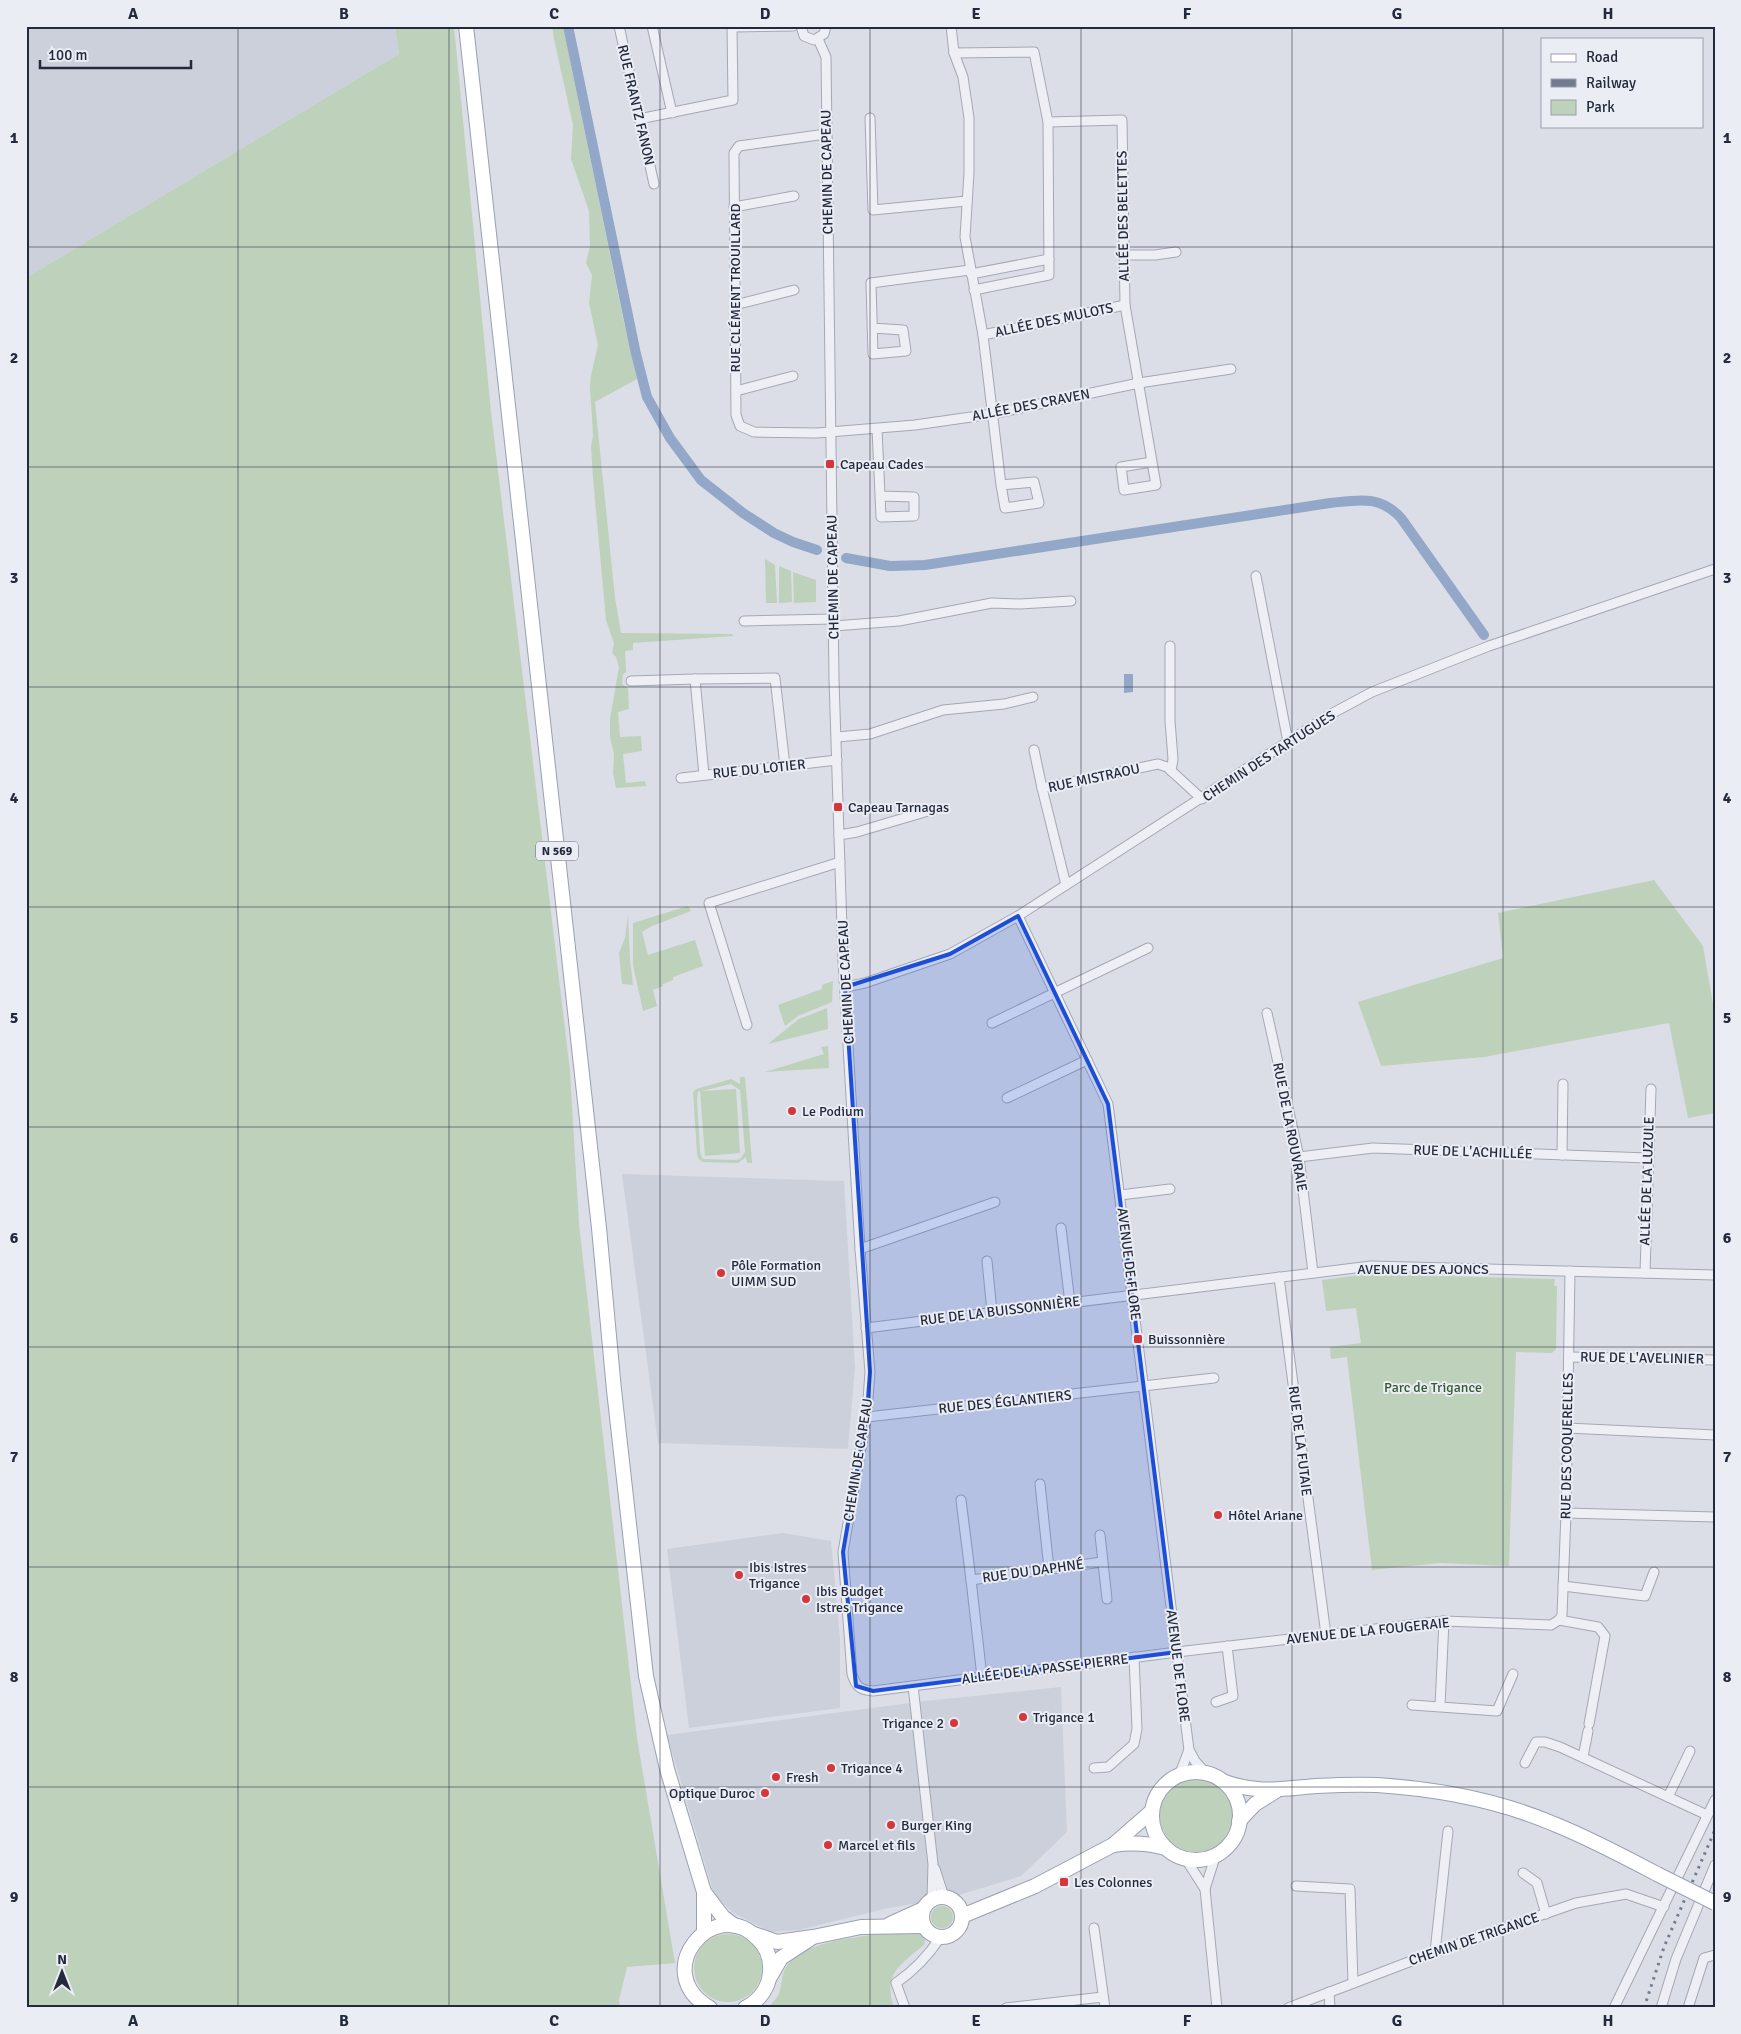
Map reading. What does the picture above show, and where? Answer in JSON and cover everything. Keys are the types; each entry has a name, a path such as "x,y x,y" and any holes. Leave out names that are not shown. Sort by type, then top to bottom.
{"main road":[{"name":"N 569","path":"466,26 646,1676 667,1769 704,1892 704,1932"},
{"path":"1166,1848 1158,1838 1152,1824 1152,1811 1154,1800 1160,1790 1176,1776 1186,1773 1206,1773 1222,1781 1252,1789 1276,1790 1334,1785 1376,1785 1440,1792 1478,1799 1553,1823 1715,1903"},
{"path":"1113,1845 1128,1842 1152,1844 1166,1848 1185,1858 1196,1860 1216,1854 1227,1846 1235,1835 1239,1822 1239,1810 1236,1799 1222,1781"},
{"path":"1239,1822 1255,1804 1276,1790"},
{"path":"886,1926 933,1902 960,1910 996,1902 1034,1886 1113,1845 1152,1811"},
{"name":"N 569","path":"704,1892 723,1917 735,1926 754,1934"},
{"path":"933,1902 921,1921 927,1932 940,1938 953,1934 958,1930 960,1910"},
{"path":"695,2008 685,1979 684,1965 687,1952 694,1941 704,1932 724,1925 735,1926"},
{"path":"754,1934 778,1942 861,1927 923,1926"},
{"path":"754,1934 768,1954 771,1966 770,1978"},
{"path":"745,2008 759,1998 766,1989 781,1958 813,1937"},
{"path":"691,1992 700,2002 710,2008"}],"street":[{"name":"RUE FRANTZ FANON","path":"618,26 654,184"},
{"path":"652,26 672,113"},
{"path":"639,119 733,100 732,27 793,26"},
{"path":"801,26 802,33 807,38 818,39 824,34 826,26"},
{"path":"951,26 954,53 963,77 969,118 965,237 983,335 1001,485 1005,508 1039,504 1034,482 1001,485"},
{"name":"CHEMIN DE CAPEAU","path":"818,39 826,57 834,622 840,862 860,1249 870,1372 867,1417 843,1552 852,1674 856,1686 862,1690 873,1691 913,1686"},
{"path":"954,53 1034,52 1048,122 1049,275 974,290"},
{"path":"870,118 872,210 967,201"},
{"name":"ALLÉE DES BELETTES","path":"1048,122 1122,120 1125,305 1140,383 1156,485 1124,490 1121,467 1152,462"},
{"name":"RUE CLÉMENT TROUILLARD","path":"826,134 739,146 734,153 736,415 740,426 754,432 817,433 831,431"},
{"path":"734,207 794,196"},
{"path":"1124,255 1155,255 1176,252"},
{"path":"872,328 903,330 906,351 873,354 872,328 872,283 971,272 1049,259"},
{"path":"735,305 794,290"},
{"name":"ALLÉE DES MULOTS","path":"983,335 1125,305"},
{"name":"ALLÉE DES CRAVEN","path":"831,431 915,426 992,414 1140,383 1231,370"},
{"path":"736,391 793,376"},
{"path":"877,429 880,496"},
{"name":"CHEMIN DES TARTUGUES","path":"845,987 865,983 950,954 1018,916 1331,714 1372,692 1489,646 1715,569"},
{"path":"1256,576 1288,742"},
{"path":"744,621 899,621 992,603 1020,604 1071,601"},
{"path":"1170,646 1170,721 1174,759 1171,771"},
{"path":"631,681 774,678 785,766"},
{"path":"695,679 704,775"},
{"path":"837,737 870,734 943,710 1004,704 1033,697"},
{"path":"1034,750 1042,788"},
{"name":"RUE DU LOTIER","path":"681,778 837,760"},
{"name":"RUE MISTRAOU","path":"1066,886 1042,788 1158,764 1167,767 1202,799"},
{"path":"839,835 857,832 935,808"},
{"path":"747,1025 709,903 840,862"},
{"name":"AVENUE DE FLORE","path":"1018,916 1108,1104 1134,1295 1143,1387 1189,1750 1195,1761 1206,1773"},
{"path":"992,1023 1148,948"},
{"name":"RUE DE LA ROUVRAIE","path":"1267,1012 1299,1157 1313,1273"},
{"path":"1006,1098 1087,1060"},
{"path":"1562,1155 1563,1084"},
{"name":"ALLÉE DE LA LUZULE","path":"1644,1273 1651,1089"},
{"name":"RUE DE L'ACHILLÉE","path":"1299,1157 1373,1148 1648,1158"},
{"path":"1120,1195 1170,1189"},
{"path":"860,1249 996,1202"},
{"path":"1061,1228 1070,1303"},
{"path":"987,1261 992,1312"},
{"name":"AVENUE DES AJONCS","path":"1134,1295 1371,1266 1715,1275"},
{"name":"RUE DES COQUERELLES","path":"1559,1620 1562,1615 1566,1513 1570,1271"},
{"name":"RUE DE LA FUTAIE","path":"1279,1277 1326,1635"},
{"name":"RUE DE LA BUISSONNIÈRE","path":"866,1328 1134,1295"},
{"name":"RUE DE L'AVELINIER","path":"1569,1357 1715,1360"},
{"name":"RUE DES ÉGLANTIERS","path":"867,1417 1214,1378"},
{"path":"1567,1428 1715,1435"},
{"path":"1040,1484 1049,1568"},
{"path":"961,1500 971,1580"},
{"path":"1566,1513 1715,1517"},
{"name":"RUE DU DAPHNÉ","path":"1100,1535 1107,1599"},
{"name":"RUE DU DAPHNÉ","path":"982,1677 971,1580 1102,1562"},
{"path":"1563,1586 1645,1596 1654,1572"},
{"path":"1559,1620 1598,1627 1605,1636 1583,1758"},
{"name":"AVENUE DE LA FOUGERAIE","path":"1177,1652 1444,1621 1551,1625 1559,1620"},
{"path":"1440,1706 1444,1621"},
{"path":"1216,1702 1233,1696 1227,1646"},
{"name":"ALLÉE DE LA PASSE PIERRE","path":"913,1686 1177,1652"},
{"path":"1094,1768 1108,1767 1134,1744 1137,1729 1134,1658"},
{"path":"1412,1705 1497,1711 1514,1674"},
{"path":"913,1686 933,1864 933,1902"},
{"path":"1525,1762 1536,1742 1560,1746 1707,1815"},
{"name":"AVENUE DE FLORE","path":"1176,1776 1180,1773 1189,1750"},
{"path":"1668,1797 1690,1751"},
{"path":"1615,2007 1715,1800"},
{"path":"1435,1952 1448,1831"},
{"path":"1216,1854 1205,1889 1217,2008"},
{"path":"1185,1858 1205,1889"},
{"path":"1661,2008 1676,1959 1715,1864"},
{"path":"1522,1873 1537,1883 1546,1914"},
{"path":"1296,1886 1350,1889 1353,1982"},
{"name":"CHEMIN DE TRIGANCE","path":"1288,2008 1435,1952 1576,1903 1626,1894 1664,1907"},
{"path":"1094,1928 1105,2008"},
{"path":"905,2008 896,1982 909,1974 928,1956 940,1938"},
{"path":"1688,2008 1704,1958 1715,1955"},
{"path":"1329,1992 1330,2008"},
{"path":"1006,2008 1103,1997"}],"highlighted area":[{"path":"1018,916 1108,1104 1177,1652 873,1691 856,1686 843,1552 867,1413 870,1372 845,987 950,954"}],"shaded area":[{"path":"26,26 395,26 399,54 26,278"},
{"path":"622,1174 844,1181 855,1367 848,1449 658,1443"},
{"path":"783,1533 831,1541 840,1639 840,1708 689,1728 667,1549"},
{"path":"1061,1687 1067,1832 1021,1876 956,1896 884,1909 799,1930 770,1932 732,1912 714,1894 667,1735 925,1701"}],"green space":[{"path":"395,26 454,26 491,412 570,1071 579,1224 637,1738 675,1963 627,1967 619,2000 620,2008 26,2008 26,278 399,54"},
{"path":"552,26 563,26 637,379 595,402 615,598 621,633 732,634 733,636 633,643 633,650 625,651 626,672 623,674 622,684 628,688 629,709 618,712 620,737 641,736 642,751 623,754 626,783 645,781 646,786 616,788 613,773 614,754 610,737 610,719 619,667 616,657 612,653 614,643 606,620 593,478 590,386 598,345 589,303 592,275 586,263 590,246 589,211 571,159 573,125"},
{"path":"765,559 775,565 777,603 766,603"},
{"path":"779,566 791,571 792,602 779,603"},
{"path":"793,572 816,580 816,602 794,603"},
{"path":"1654,880 1703,946 1715,1016 1715,1113 1688,1118 1669,1023 1484,1057 1381,1066 1358,1002 1503,958 1498,913"},
{"path":"688,906 691,911 652,926 642,932 648,955 695,940 703,966 673,977 673,980 653,990 657,1006 643,1011 633,965 633,923"},
{"path":"628,915 633,985 622,984 619,953 625,938"},
{"path":"833,981 832,1002 798,1016 785,1026 778,1005 822,989 822,985"},
{"path":"827,1008 828,1029 768,1044 799,1019"},
{"path":"828,1046 829,1068 765,1072 824,1054 821,1047"},
{"path":"740,1077 745,1077 752,1163 747,1163 746,1157 738,1163 702,1162 698,1158 697,1153 693,1092 696,1089 731,1079 740,1084","holes":["731,1084 740,1090 745,1152 740,1159 736,1160 702,1158 700,1151 698,1092 700,1091 705,1156 740,1153 736,1089 701,1091"]},
{"name":"Parc de Trigance","path":"1368,1274 1555,1279 1554,1286 1557,1286 1556,1349 1552,1353 1516,1352 1509,1566 1440,1563 1372,1570 1347,1357 1331,1359 1330,1347 1361,1343 1356,1308 1326,1311 1322,1280"},
{"path":"1197,1778 1218,1784 1228,1794 1234,1815 1228,1836 1218,1846 1197,1852 1176,1846 1166,1836 1160,1815 1166,1794 1176,1784"},
{"path":"938,1906 946,1906 953,1913 953,1921 946,1928 938,1928 931,1921 931,1913"},
{"path":"919,1932 925,1940 924,1945 901,1965 892,1978 891,1996 894,2008 768,2008 778,1996 787,1965 802,1953 816,1946 851,1938"},
{"path":"735,1934 747,1940 756,1949 762,1961 760,1981 752,1992 735,2002 721,2002 704,1992 696,1981 694,1961 704,1944 715,1936"}],"water":[{"path":"1124,674 1133,674 1133,692 1124,693"}],"waterway":[{"path":"568,26 636,354 647,397 670,438 701,480 743,513 774,533 817,550"},
{"path":"846,558 890,566 925,565 1330,503 1360,500 1377,502 1401,518 1484,635"}],"railway":[{"path":"1644,2008 1664,1947 1715,1830"}],"place":[{"name":"Capeau Cades","path":"830,464"},
{"name":"Capeau Tarnagas","path":"838,807"},
{"name":"Le Podium","path":"792,1111"},
{"name":"Pôle Formation UIMM SUD","path":"721,1273"},
{"name":"Buissonnière","path":"1138,1339"},
{"name":"Hôtel Ariane","path":"1218,1515"},
{"name":"Ibis Istres Trigance","path":"739,1575"},
{"name":"Ibis Budget Istres Trigance","path":"806,1599"},
{"name":"Trigance 1","path":"1023,1717"},
{"name":"Trigance 2","path":"954,1723"},
{"name":"Trigance 4","path":"831,1768"},
{"name":"Fresh","path":"776,1777"},
{"name":"Optique Duroc","path":"765,1793"},
{"name":"Burger King","path":"891,1825"},
{"name":"Marcel et fils","path":"828,1845"},
{"name":"Les Colonnes","path":"1064,1882"}]}
